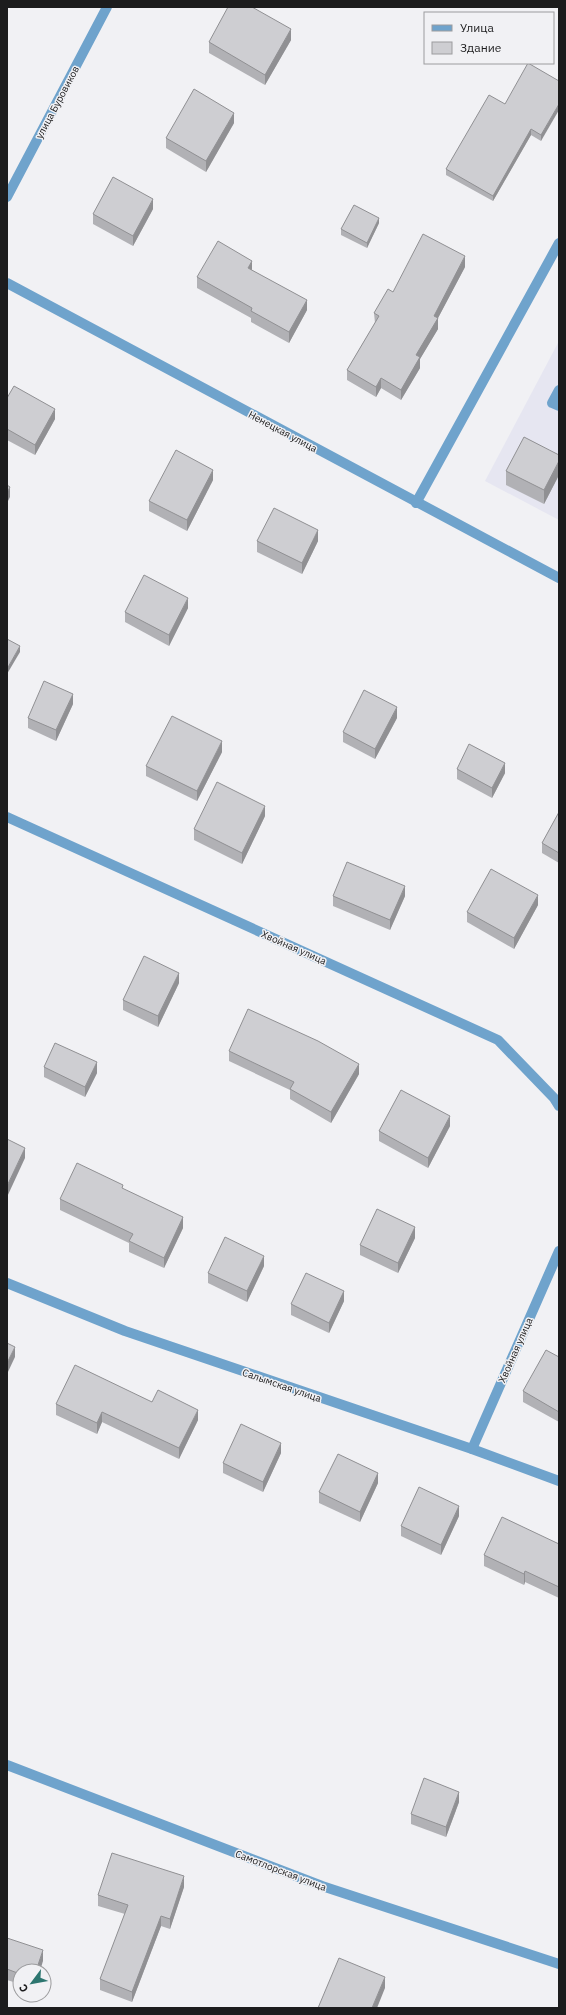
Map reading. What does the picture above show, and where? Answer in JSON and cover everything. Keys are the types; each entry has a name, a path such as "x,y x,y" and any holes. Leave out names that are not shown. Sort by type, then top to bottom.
{"street":[{"name":"улица Буровиков","path":"7,196 107,7"},
{"path":"416,502 559,243"},
{"name":"Ненецкая улица","path":"7,283 559,578"},
{"path":"559,390 552,403 559,406"},
{"name":"Хвойная улица","path":"7,816 498,1040 554,1098 559,1106"},
{"name":"Хвойная улица","path":"472,1449 559,1251"},
{"name":"Салымская улица","path":"7,1283 124,1331 472,1449 559,1481"},
{"name":"Самотлорская улица","path":"7,1765 322,1886 559,1964"}],"shaded area":[{"path":"559,341 559,520 485,481"}],"building":[{"path":"228,7 252,7 291,29 265,75 209,42"},
{"path":"527,64 559,81 559,104 541,135 531,129 493,196 446,169 489,95 505,104"},
{"path":"194,89 234,113 206,161 166,138"},
{"path":"113,177 153,199 133,236 93,214"},
{"path":"354,205 379,218 367,243 341,229"},
{"path":"423,234 465,256 434,316 438,318 416,355 420,357 401,390 381,378 376,387 347,370 379,316 374,313 388,289 393,292"},
{"path":"218,241 252,261 248,268 307,300 289,332 251,311 252,308 197,277"},
{"path":"14,386 55,409 35,445 7,429 7,398"},
{"path":"524,437 559,455 559,461 544,490 506,471"},
{"path":"176,450 213,470 187,520 149,501"},
{"path":"7,485 10,487 7,493"},
{"path":"274,508 318,530 302,563 257,541"},
{"path":"144,575 188,598 169,635 125,612"},
{"path":"7,639 20,646 7,669"},
{"path":"44,681 73,694 56,730 28,718"},
{"path":"364,690 397,707 375,749 343,732"},
{"path":"172,716 222,741 197,791 146,766"},
{"path":"469,744 505,763 492,788 457,769"},
{"path":"217,782 265,806 242,853 194,829"},
{"path":"559,812 559,853 542,843"},
{"path":"347,862 405,886 390,920 333,896"},
{"path":"491,869 538,895 514,938 467,912"},
{"path":"144,956 179,973 158,1016 123,1000"},
{"path":"248,1009 318,1041 359,1064 331,1112 290,1089 294,1082 229,1051"},
{"path":"55,1043 97,1062 85,1087 44,1067"},
{"path":"401,1090 450,1116 428,1158 379,1131"},
{"path":"7,1139 25,1148 7,1186"},
{"path":"77,1163 123,1185 122,1188 183,1217 164,1258 129,1241 133,1234 60,1199"},
{"path":"377,1209 415,1227 398,1263 360,1245"},
{"path":"225,1237 264,1256 247,1291 208,1273"},
{"path":"306,1273 344,1291 329,1323 291,1304"},
{"path":"7,1343 15,1347 7,1363"},
{"path":"546,1350 559,1357 559,1412 523,1391"},
{"path":"75,1365 152,1402 158,1390 198,1410 179,1448 102,1412 97,1423 56,1404"},
{"path":"241,1424 281,1443 263,1482 223,1463"},
{"path":"338,1454 378,1473 360,1512 319,1492"},
{"path":"419,1487 459,1506 441,1545 401,1526"},
{"path":"502,1517 559,1544 559,1587 525,1571 524,1574 484,1555"},
{"path":"424,1778 459,1792 446,1827 411,1814"},
{"path":"112,1853 184,1876 170,1919 161,1916 132,1992 100,1979 128,1905 98,1895"},
{"path":"7,1938 43,1950 39,1963 12,1963 12,1971 7,1969"},
{"path":"339,1958 385,1977 372,2008 318,2008"}]}
